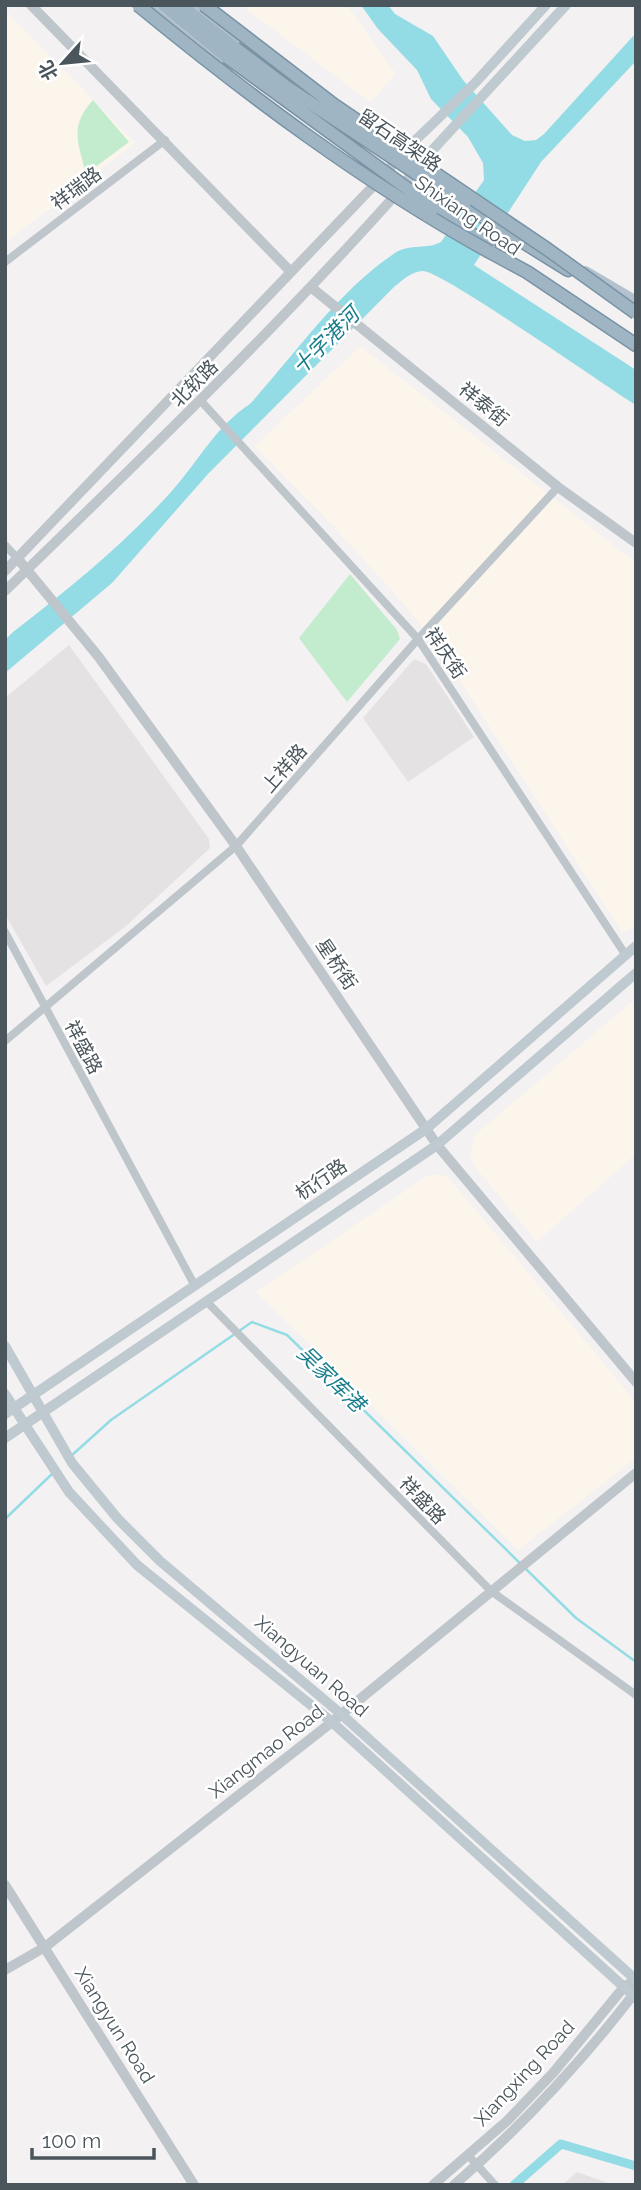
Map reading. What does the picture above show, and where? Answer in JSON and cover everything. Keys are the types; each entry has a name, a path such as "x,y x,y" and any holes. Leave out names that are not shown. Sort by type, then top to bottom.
{"highway":[{"name":"留石高架路","path":"138,5 254,96 405,203 527,272"},
{"path":"157,5 198,43"},
{"name":"留石高架路","path":"164,5 234,49 442,191 636,313"},
{"name":"留石高架路","path":"180,5 527,272 636,345"},
{"path":"188,5 234,49"},
{"name":"留石高架路","path":"204,5 334,105 547,249 607,295"}],"main road":[{"name":"Shixiang Road","path":"148,5 444,225 636,351"},
{"name":"Shixiang Road","path":"194,5 234,49 505,226 636,302"},
{"path":"382,178 398,156 475,83 546,5"},
{"path":"399,191 416,168 566,5"},
{"name":"杭行路","path":"9,1412 426,1129 636,946"},
{"name":"杭行路","path":"5,1438 208,1303 437,1145 636,973"},
{"name":"Xiangyuan Road","path":"5,1346 42,1415 88,1485 118,1519 160,1561 341,1714 635,1980"},
{"name":"Xiangyuan Road","path":"5,1394 9,1412 24,1426 69,1492 137,1565 332,1722 635,1996"}],"street":[{"path":"31,5 290,271"},
{"name":"祥瑞路","path":"5,261 165,140"},
{"name":"北软路","path":"5,571 382,178"},
{"name":"北软路","path":"5,591 201,401 312,288 399,191"},
{"name":"祥泰街","path":"312,288 558,487 636,543"},
{"name":"祥庆街","path":"201,401 418,639 625,954"},
{"name":"上祥路","path":"5,1041 236,846 418,639 558,487"},
{"path":"5,545 18,559"},
{"name":"星桥街","path":"18,559 74,627 236,846 437,1145 636,1382"},
{"name":"祥盛路","path":"5,933 195,1286"},
{"name":"祥盛路","path":"208,1303 491,1591 636,1695"},
{"name":"Xiangmao Road","path":"5,1970 45,1947 332,1722 636,1473"},
{"name":"Xiangyun Road","path":"5,1885 194,2185"},
{"path":"635,1980 635,1996"},
{"name":"Xiangxing Road","path":"433,2185 553,2073 624,1987 635,1980"},
{"name":"Xiangxing Road","path":"453,2185 574,2070 635,1996"},
{"path":"468,2155 493,2182"}],"shaded area":[{"path":"241,5 347,5 396,74 370,102"},
{"path":"5,10 135,143 5,243"},
{"path":"360,346 636,563 636,925 629,930 622,932 441,652 410,611 338,531 255,446"},
{"path":"69,645 209,839 210,848 126,926 46,986 5,914 5,698"},
{"path":"414,659 426,664 474,737 408,782 363,718"},
{"path":"636,998 636,1154 537,1242 475,1167 470,1155 475,1135"},
{"path":"438,1174 448,1177 636,1402 636,1458 518,1550 256,1292 427,1176"},
{"path":"577,2172 614,2185 562,2185"}],"green space":[{"path":"93,100 129,142 86,174 78,144 78,127 85,110"},
{"path":"350,574 397,630 400,639 347,702 299,638"}],"water":[{"name":"十字港河","path":"361,5 388,5 395,14 433,36 463,80 512,135 525,141 536,140 544,134 636,33 636,61 541,162 474,265 636,370 636,405 460,289 423,271 415,272 395,286 208,474 112,583 5,673 5,640 95,565 153,511 181,481 217,434 250,404 355,285 401,250 441,242 484,180 483,163 468,137 431,99 417,70 378,29"}],"waterway":[{"name":"吴家库港","path":"71,1456 111,1420 252,1322 287,1335 576,1618 636,1662"},
{"name":"吴家库港","path":"5,1519 53,1473"},
{"path":"514,2185 561,2144 636,2166"}]}
